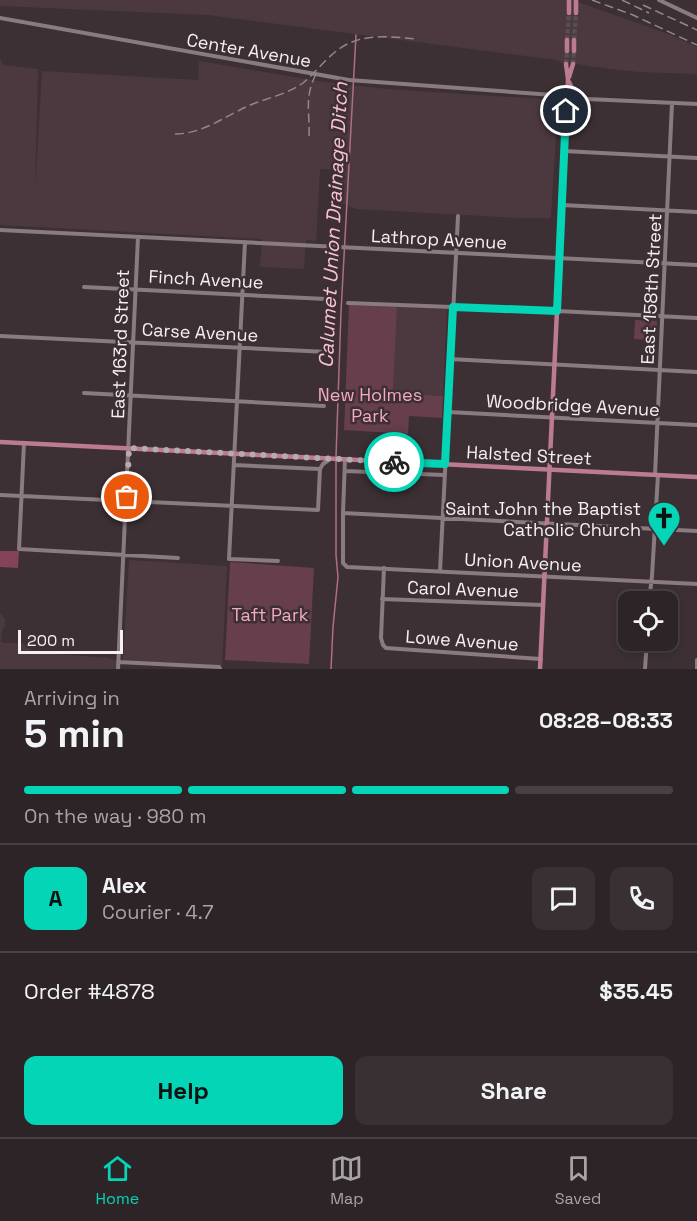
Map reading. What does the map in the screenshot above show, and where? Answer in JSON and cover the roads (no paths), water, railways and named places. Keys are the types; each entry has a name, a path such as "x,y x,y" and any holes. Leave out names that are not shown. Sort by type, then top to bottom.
{"main road":[{"path":"569,0 569,13"},
{"path":"576,0 576,13"},
{"path":"567,40 567,51"},
{"path":"574,40 574,51"},
{"path":"540,669 568,79 566,64"},
{"path":"573,64 568,79 575,94 587,99"},
{"path":"566,111 576,102 587,99"},
{"name":"Halsted Street","path":"0,442 697,477"}],"street":[{"path":"659,0 697,18"},
{"path":"676,8 677,0"},
{"name":"Center Avenue","path":"0,18 359,82 567,96"},
{"path":"587,99 697,104"},
{"name":"East 158th Street","path":"650,591 672,103"},
{"path":"564,151 697,158"},
{"path":"562,205 697,212"},
{"path":"440,571 458,216"},
{"name":"Lathrop Avenue","path":"0,230 697,265"},
{"name":"East 163rd Street","path":"118,669 138,237"},
{"path":"245,242 229,559 278,561"},
{"name":"Finch Avenue","path":"84,287 326,299"},
{"path":"348,303 697,318"},
{"name":"Carse Avenue","path":"0,336 328,352"},
{"path":"450,359 697,372"},
{"path":"84,393 324,406"},
{"name":"Woodbridge Avenue","path":"448,412 697,425"},
{"path":"24,443 19,549 178,558"},
{"path":"0,495 318,510 320,469 318,463 311,458"},
{"path":"320,469 330,459"},
{"path":"345,459 343,513 697,531"},
{"path":"234,465 320,469"},
{"name":"Halsted Street","path":"345,471 444,476"},
{"name":"Union Avenue","path":"343,513 343,563 348,567 697,584"},
{"path":"382,599 384,568"},
{"name":"Carol Avenue","path":"382,599 543,605"},
{"name":"Lowe Avenue","path":"382,599 381,638 383,645 390,649 540,658"},
{"path":"645,669 646,651"},
{"path":"697,660 697,669"},
{"path":"118,662 219,668"}],"waterway":[{"name":"Calumet Union Drainage Ditch","path":"336,457 341,312 356,35"},
{"name":"Calumet Union Drainage Ditch","path":"331,669 338,577 336,461"}],"tunnel":[{"path":"567,40 569,13"},
{"path":"574,40 576,13"},
{"path":"566,64 567,51"},
{"path":"573,64 574,51"}],"railway":[{"path":"592,0 633,15 697,45"},
{"path":"622,0 649,13"},
{"path":"643,5 697,30"},
{"path":"175,134 204,128 248,106 296,87 309,78 338,50 352,42 376,37 416,39"},
{"path":"309,136 309,98 316,74"}],"place":[{"name":"Saint John the Baptist Catholic Church","path":"664,547"}],"park label":[{"name":"New Holmes Park","path":"370,404"},
{"name":"Taft Park","path":"270,614"}]}
